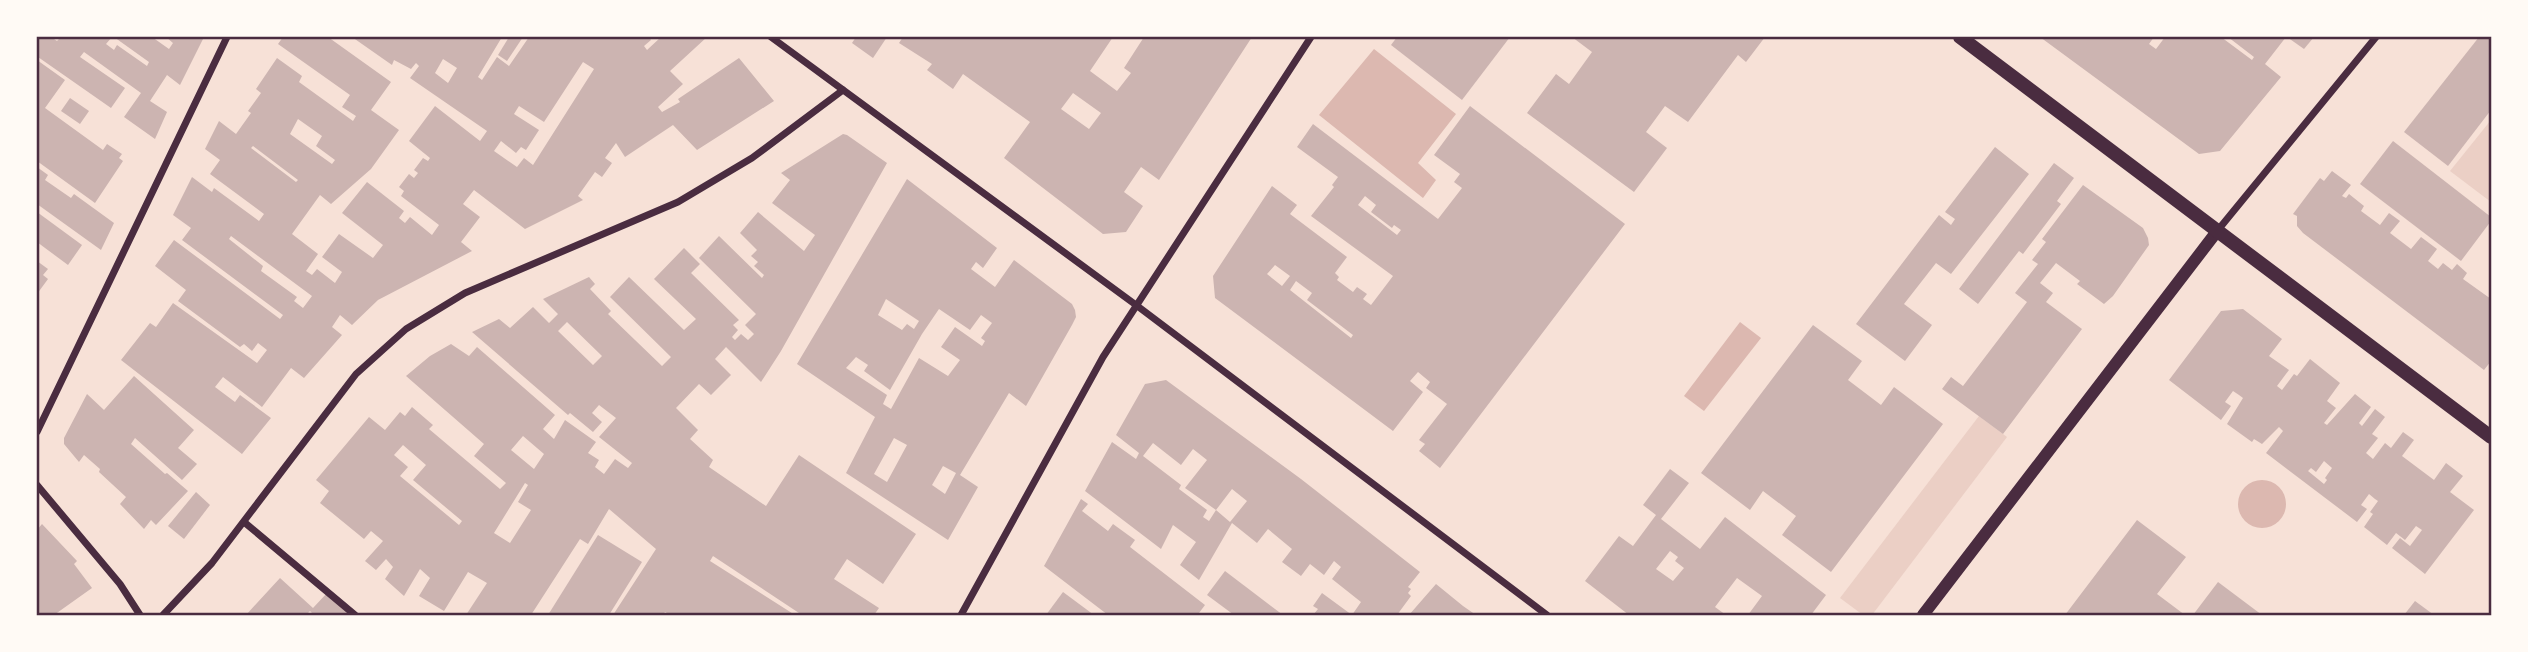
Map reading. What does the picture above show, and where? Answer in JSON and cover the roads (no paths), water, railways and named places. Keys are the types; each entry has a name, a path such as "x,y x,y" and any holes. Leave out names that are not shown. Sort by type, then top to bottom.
{"main road":[{"path":"1961,37 2491,437"}],"street":[{"path":"37,432 227,37"},
{"path":"771,37 1136,304 1547,615"},
{"path":"961,615 1103,357 1311,37"},
{"path":"1923,615 2218,230 2376,37"},
{"path":"163,615 212,563 356,374 405,328 465,293 678,202 752,158 842,90"},
{"path":"37,485 120,584 140,615"},
{"path":"244,522 355,615"}]}
